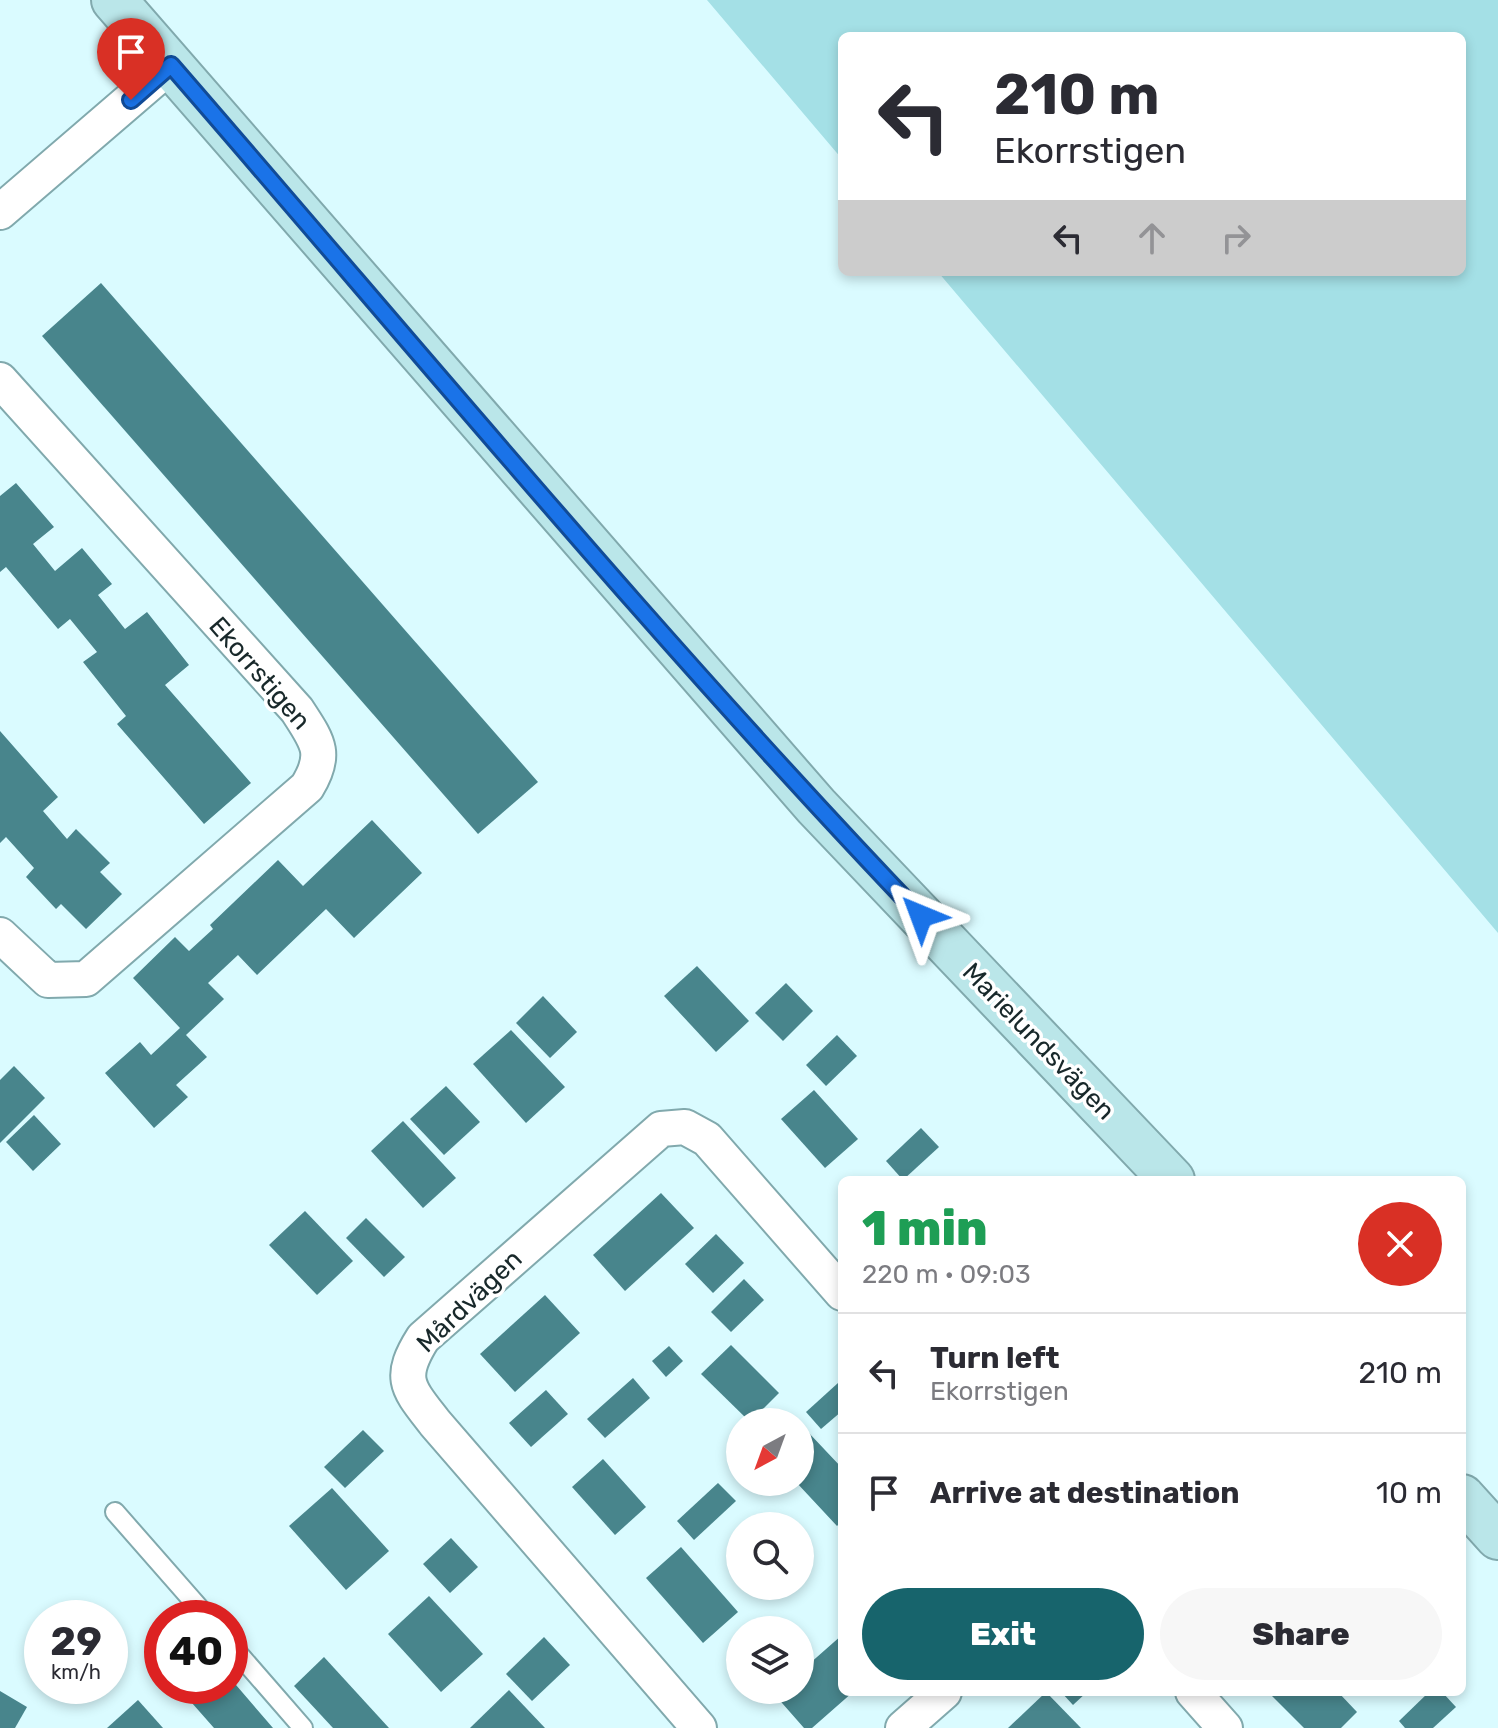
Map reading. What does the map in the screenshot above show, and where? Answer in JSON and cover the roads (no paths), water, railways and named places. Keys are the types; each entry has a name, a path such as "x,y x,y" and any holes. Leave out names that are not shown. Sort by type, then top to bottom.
{"street":[{"name":"Marielundsvägen","path":"114,0 816,806 1168,1176"},
{"path":"0,212 171,65"},
{"name":"Ekorrstigen","path":"0,380 297,710 318,742 320,766 307,787 86,979 48,980 0,935"},
{"name":"Mårdvägen","path":"699,1728 435,1423 410,1390 408,1362 423,1338 661,1129 685,1127 707,1139 838,1288"},
{"path":"1466,1501 1498,1537"},
{"path":"903,1728 939,1696"},
{"path":"1197,1696 1225,1728"}],"lane":[{"path":"115,1512 192,1600"},
{"path":"248,1665 303,1728"}]}
